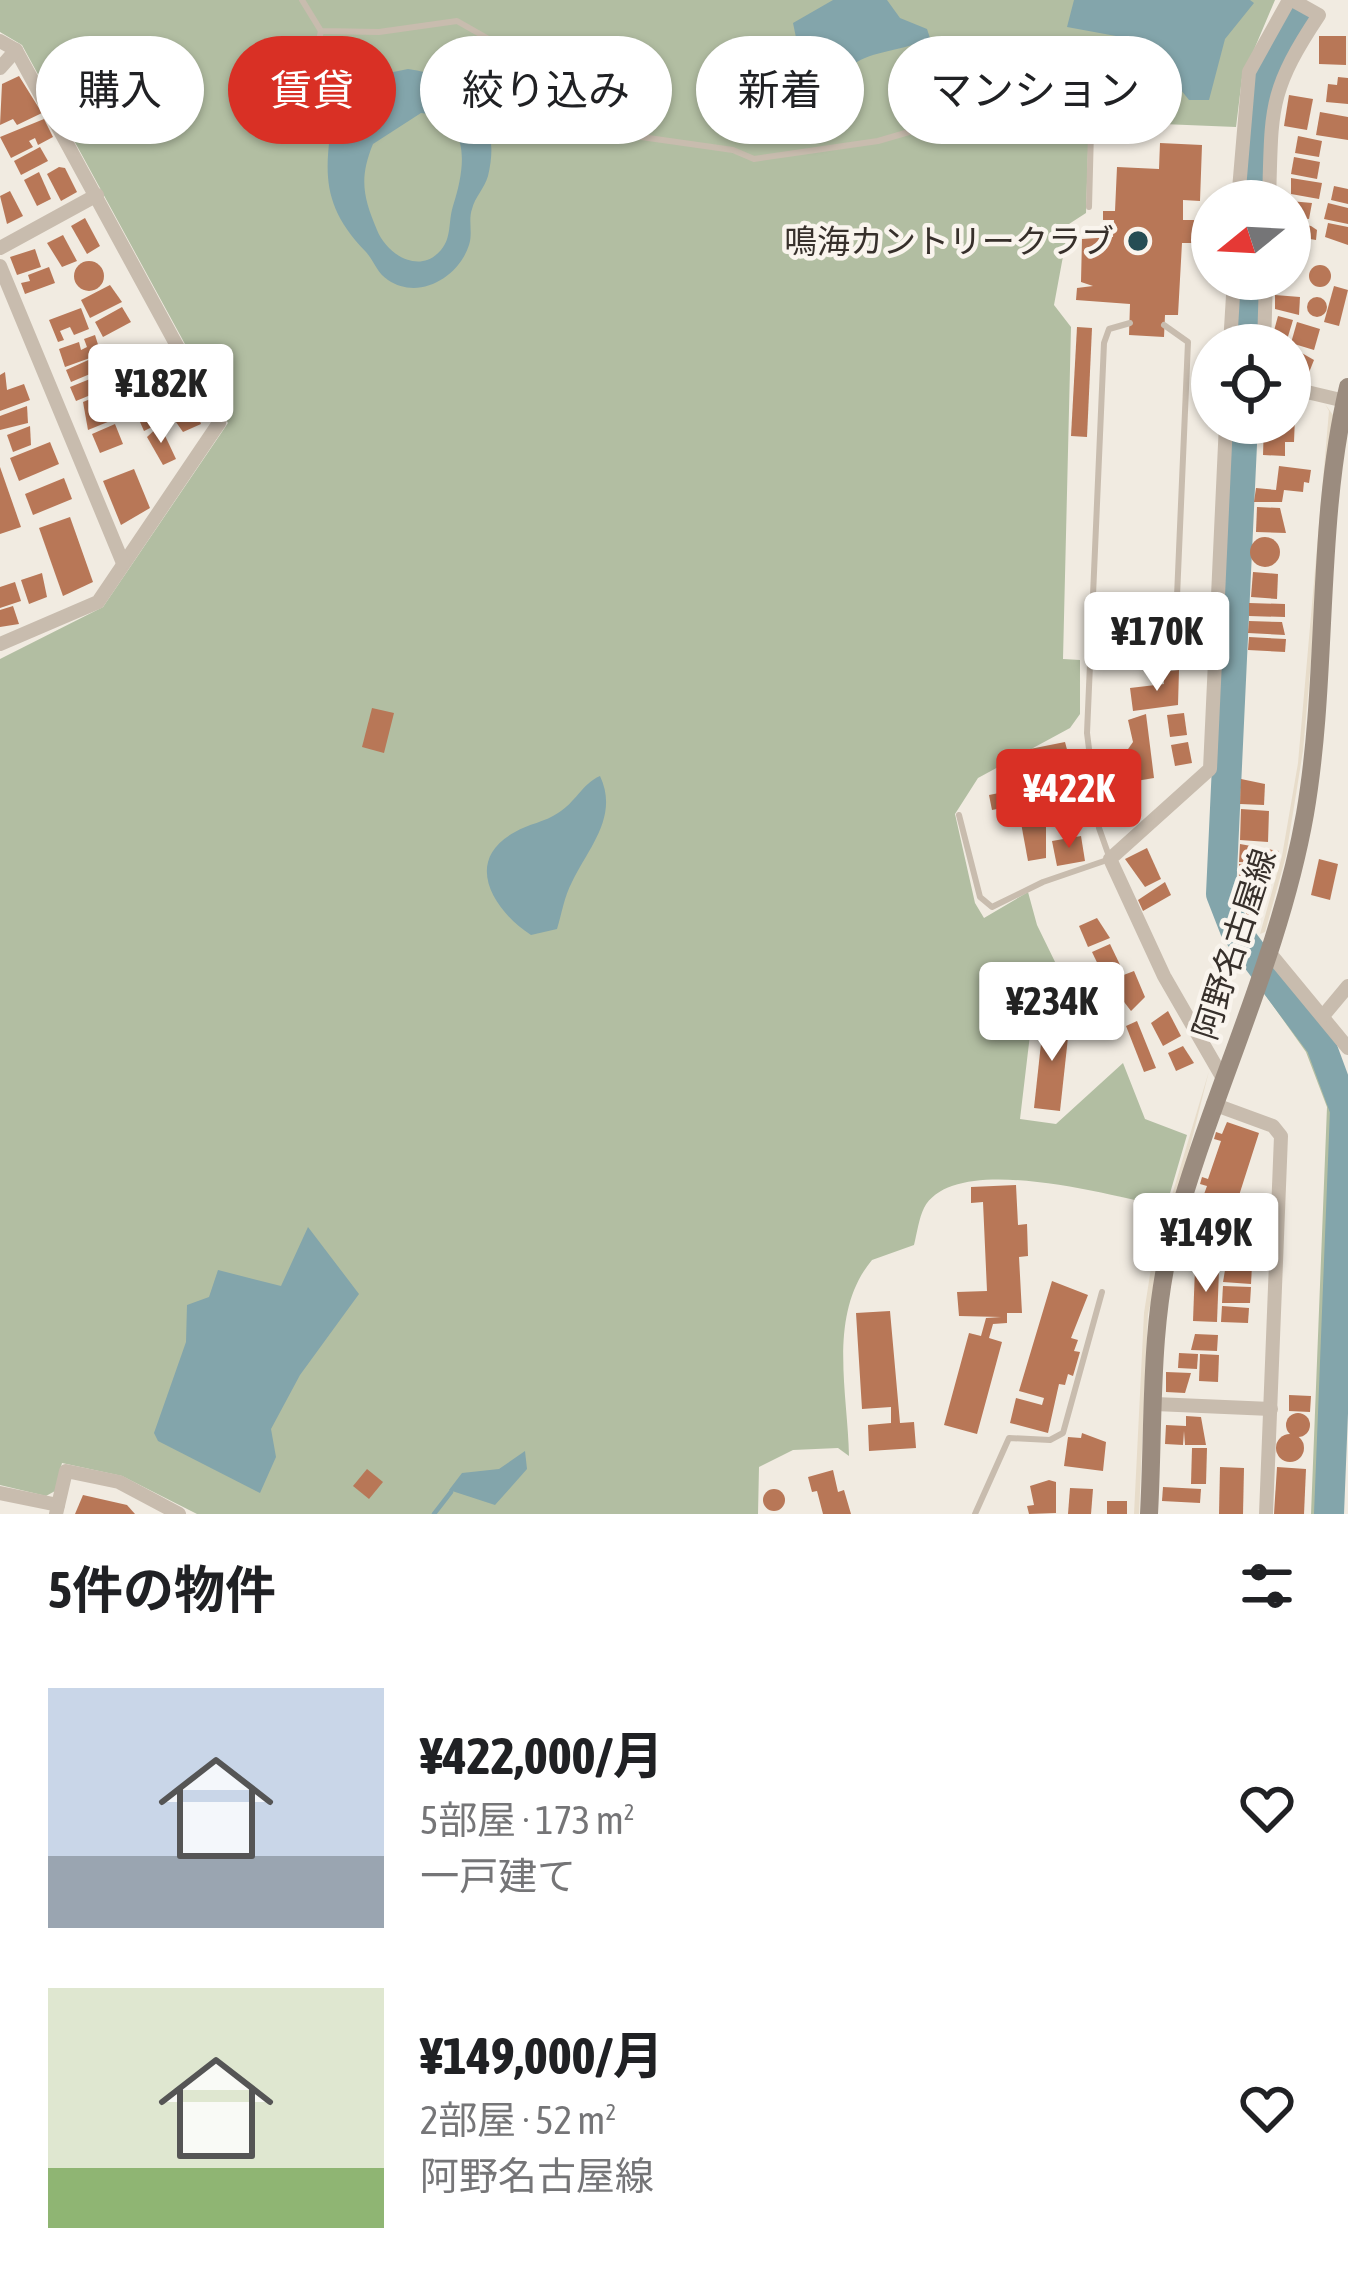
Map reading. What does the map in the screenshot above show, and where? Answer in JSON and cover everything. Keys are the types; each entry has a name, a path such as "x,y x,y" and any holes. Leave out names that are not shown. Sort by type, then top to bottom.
{"main road":[{"name":"阿野名古屋線","path":"1149,1514 1158,1316 1166,1267 1221,1075 1290,885 1305,814 1346,394"}],"street":[{"path":"1240,180 1249,72 1299,2 1319,15 1280,76 1272,106 1270,180"},
{"path":"0,41 16,50 219,423 98,602 0,644"},
{"path":"0,68 16,50"},
{"path":"0,248 97,195"},
{"path":"0,266 123,563"},
{"path":"1311,390 1346,394"},
{"path":"1221,1075 1164,976 1110,860 1210,769 1225,444"},
{"path":"1267,953 1348,1048"},
{"path":"1323,1016 1348,986"},
{"path":"1213,1104 1273,1126 1281,1136 1266,1514"},
{"path":"1155,1404 1271,1409"},
{"path":"0,1493 57,1510 66,1471 119,1482 179,1514"}],"lane":[{"path":"302,0 320,36"},
{"path":"321,31 379,32 458,21 494,42 568,118 606,132 734,150 754,159 878,141 962,117 1003,98 1091,130 1089,208"},
{"path":"958,815 980,897 992,907 1043,882 1110,860 1090,769 1090,655 1104,343 1109,329 1130,323"},
{"path":"1090,655 1175,643 1188,342 1164,325"},
{"path":"975,1514 1009,1438 1061,1437 1102,1292"}],"green space":[{"name":"鳴海カントリークラブ","path":"0,0 1275,0 1242,78 1236,127 1182,125 1182,36 888,36 888,144 1088,144 1086,213 1069,224 1054,305 1071,327 1063,659 1080,660 1080,714 1070,728 978,778 955,814 975,903 984,918 1028,892 1037,925 1077,1007 1034,1001 1020,1119 1056,1124 1123,1063 1145,1119 1187,1135 1166,1207 1038,1182 968,1182 941,1191 924,1208 914,1245 872,1260 849,1305 843,1355 849,1456 838,1448 793,1450 759,1467 758,1514 197,1514 122,1476 62,1463 55,1491 46,1496 0,1485 0,659 103,607 228,423 76,144 204,144 204,36 36,36 36,71 22,45 0,32"},
{"path":"1269,980 1324,1065 1342,1122 1325,1514 1311,1514 1327,1107 1306,1052 1264,993"}],"shaded area":[{"path":"1325,404 1333,415 1303,751 1286,856 1265,932 1260,934 1282,856 1298,763 1329,411"},
{"path":"1209,1071 1148,1314 1139,1514 1134,1514 1144,1313 1152,1262"}],"water":[{"path":"833,0 887,0 900,18 927,29 929,36 888,36 888,51 864,59 864,36 796,36 793,23"},
{"path":"1074,0 1254,3 1225,39 1209,100 1189,100 1182,91 1182,36 1116,36 1067,27"},
{"path":"396,71 420,71 420,114 396,129"},
{"path":"330,144 373,144 364,177 377,230 396,254 424,261 441,250 448,235 462,162 460,144 490,144 488,176 471,213 471,236 464,257 447,276 425,287 400,286 384,277 339,216 328,181"},
{"path":"600,776 604,818 569,888 557,929 531,935 496,900 489,886 490,857 499,844 558,813"},
{"path":"308,1227 359,1294 300,1375 271,1429 276,1457 260,1493 158,1441 154,1433 186,1342 187,1305 209,1297 218,1270 281,1286"},
{"path":"525,1451 527,1469 495,1505 449,1490 462,1473 499,1469"}],"building":[{"path":"1319,36 1346,36 1346,65 1319,64"},
{"path":"19,76 36,103 36,116 17,125 13,119 0,125 2,84"},
{"path":"1338,77 1348,78 1348,104 1326,102 1328,84 1337,85"},
{"path":"1289,95 1313,99 1307,130 1284,126"},
{"path":"1320,112 1348,117 1348,140 1316,135"},
{"path":"36,122 36,140 29,141 33,147 11,158 0,137"},
{"path":"1298,136 1322,141 1319,157 1295,153"},
{"name":"鳴海カントリークラブ","path":"1160,144 1202,145 1201,180 1191,180 1191,200 1183,200 1183,220 1191,220 1191,243 1182,243 1178,315 1165,315 1164,337 1129,335 1130,304 1076,300 1077,288 1093,286 1081,282 1082,239 1113,237 1114,220 1103,220 1103,211 1115,211 1117,167 1159,169"},
{"path":"40,147 48,161 21,175 14,161"},
{"path":"1294,157 1320,162 1317,179 1291,174"},
{"path":"65,168 77,192 61,201 47,174"},
{"path":"39,172 51,199 37,206 24,180"},
{"path":"1311,181 1322,183 1319,199 1311,198"},
{"path":"1334,186 1348,189 1348,204 1331,200"},
{"path":"10,191 23,216 7,224 0,196"},
{"path":"1328,203 1348,208 1348,224 1324,219"},
{"path":"85,218 100,246 87,254 71,226"},
{"path":"1328,223 1348,227 1348,245 1325,237"},
{"path":"63,235 77,261 62,267 47,243"},
{"path":"35,249 41,267 17,275 10,257"},
{"path":"89,261 100,265 104,276 100,287 89,291 78,287 74,276 78,265"},
{"path":"49,267 55,283 25,294 21,283 30,281 28,275"},
{"path":"1312,268 1328,268 1328,284 1312,284"},
{"path":"110,285 122,302 90,318 81,300"},
{"path":"1334,286 1348,290 1339,326 1324,322"},
{"path":"1275,300 1300,300 1299,315 1275,309"},
{"path":"1310,300 1324,300 1324,314 1310,314"},
{"path":"122,307 131,322 103,337 95,322"},
{"path":"81,308 89,329 74,335 70,327 60,331 64,340 58,342 49,320"},
{"path":"1278,316 1293,320 1292,324 1276,324"},
{"path":"1311,326 1320,329 1311,349"},
{"path":"1077,327 1092,328 1087,437 1071,436"},
{"path":"95,335 101,354 65,367 59,349 79,342 81,350 87,347 84,339"},
{"path":"104,353 109,366 71,382 66,370"},
{"path":"162,362 170,377 133,398 124,382"},
{"path":"5,372 7,390 24,384 30,400 0,411 0,375"},
{"path":"105,373 110,387 76,401 70,387"},
{"path":"184,374 201,424 183,432 171,415 186,406 168,415 157,390"},
{"path":"105,393 115,419 88,430 83,402"},
{"path":"150,396 162,422 144,431 140,422 145,419 132,404"},
{"path":"27,406 28,423 0,430 0,416"},
{"path":"115,424 123,444 100,453 92,434"},
{"path":"160,425 176,459 163,465 147,437"},
{"path":"30,426 31,445 13,452 7,435"},
{"path":"50,442 59,464 19,481 10,458"},
{"path":"1263,444 1285,444 1285,456 1263,455"},
{"path":"1279,466 1311,470 1303,492 1284,490 1282,502 1254,502 1256,488 1276,490"},
{"path":"0,467 21,527 0,534"},
{"path":"134,469 150,508 121,525 103,481"},
{"path":"64,478 72,499 33,515 25,494"},
{"path":"1257,507 1280,508 1286,533 1256,532"},
{"path":"70,517 93,582 63,596 39,528"},
{"path":"1265,537 1280,552 1265,567 1250,552"},
{"path":"1253,572 1278,574 1277,599 1251,597"},
{"path":"42,573 47,597 29,604 21,580"},
{"path":"15,582 21,601 0,608 0,587"},
{"path":"1249,603 1285,604 1285,617 1249,616"},
{"path":"13,606 19,624 0,627 0,610"},
{"path":"1249,621 1282,622 1285,635 1248,633"},
{"path":"1249,637 1286,639 1285,652 1248,650"},
{"path":"1179,670 1178,705 1133,711 1130,688 1164,684 1163,672"},
{"path":"372,708 394,713 384,753 362,747"},
{"path":"1184,713 1187,735 1170,737 1167,715"},
{"path":"1146,714 1154,778 1136,781 1126,752 1133,742 1128,720"},
{"path":"1065,742 1069,757 1032,760 1030,749"},
{"path":"1188,742 1192,763 1175,766 1171,745"},
{"path":"1072,774 1076,789 1061,792 1058,777"},
{"path":"1030,776 1035,810 1009,815 1007,807 992,810 989,795 1004,792 1002,782"},
{"path":"1241,779 1265,784 1264,805 1240,804"},
{"path":"1241,809 1269,811 1268,842 1240,840"},
{"path":"1046,818 1046,858 1028,861 1021,823"},
{"path":"1081,836 1085,861 1057,866 1052,841"},
{"path":"1240,844 1279,851 1272,880 1257,880 1258,915 1246,915 1246,904 1239,899 1239,864 1259,863 1239,862"},
{"path":"1147,848 1161,879 1145,887 1125,859"},
{"path":"1319,859 1338,864 1330,900 1311,895"},
{"path":"1165,882 1171,895 1143,911 1138,900"},
{"path":"1097,918 1110,938 1088,947 1079,926"},
{"path":"1110,944 1122,969 1104,977 1092,952"},
{"path":"1134,971 1145,997 1131,1011 1118,994 1113,996 1108,981"},
{"path":"1168,1011 1181,1036 1163,1046 1151,1023"},
{"path":"1044,1016 1070,1019 1060,1111 1034,1108"},
{"path":"1137,1021 1156,1068 1144,1072 1126,1026"},
{"path":"1183,1046 1194,1063 1176,1071 1168,1053"},
{"path":"1227,1122 1259,1133 1235,1208 1203,1197 1207,1186 1200,1184 1202,1177 1208,1179 1221,1141 1214,1139 1216,1132 1222,1134"},
{"path":"1016,1185 1018,1225 1027,1224 1028,1256 1019,1257 1022,1313 1007,1313 1007,1323 993,1324 989,1338 1002,1342 977,1434 944,1425 969,1333 981,1336 986,1318 1001,1317 959,1316 957,1292 987,1291 983,1202 971,1203 971,1187"},
{"path":"1224,1244 1253,1246 1252,1262 1223,1261"},
{"path":"1226,1264 1252,1265 1251,1284 1223,1282"},
{"path":"1195,1268 1219,1270 1217,1322 1193,1321"},
{"path":"1052,1281 1088,1295 1071,1338 1078,1340 1074,1351 1080,1352 1073,1376 1068,1374 1065,1385 1059,1384 1048,1433 1010,1423 1016,1398 1042,1405 1044,1398 1019,1391"},
{"path":"1223,1286 1251,1287 1250,1303 1222,1303"},
{"path":"1222,1306 1249,1308 1248,1323 1221,1322"},
{"path":"890,1311 900,1423 914,1422 916,1448 869,1451 868,1425 891,1423 891,1407 862,1409 856,1313"},
{"path":"1195,1334 1218,1335 1217,1351 1191,1350"},
{"path":"1179,1353 1198,1354 1197,1369 1178,1368"},
{"path":"1200,1354 1219,1355 1218,1382 1199,1381"},
{"path":"1166,1372 1191,1373 1185,1393 1166,1392"},
{"path":"1289,1395 1311,1396 1310,1412 1289,1411"},
{"path":"1298,1413 1307,1416 1307,1434 1298,1437 1289,1434 1286,1425 1289,1416"},
{"path":"1186,1416 1201,1417 1206,1445 1185,1445 1184,1431 1183,1445 1165,1444 1166,1425 1186,1426"},
{"path":"1082,1433 1106,1442 1103,1471 1064,1466 1068,1437 1081,1438"},
{"path":"1290,1434 1300,1438 1304,1448 1300,1458 1290,1462 1280,1458 1276,1448 1280,1438"},
{"path":"1192,1448 1207,1448 1206,1484 1191,1484"},
{"path":"1220,1467 1244,1468 1243,1514 1219,1514"},
{"path":"1277,1467 1306,1469 1304,1514 1274,1514"},
{"path":"367,1469 383,1482 369,1499 353,1486"},
{"path":"833,1470 838,1492 844,1490 851,1514 823,1514 817,1491 812,1492 808,1477"},
{"path":"1056,1482 1056,1513 1029,1514 1027,1506 1034,1505 1030,1486"},
{"path":"1163,1487 1201,1489 1200,1503 1162,1501"},
{"path":"1070,1488 1093,1489 1091,1514 1068,1514"},
{"path":"774,1489 785,1500 774,1511 763,1500"},
{"path":"83,1495 127,1505 135,1514 75,1514"},
{"path":"1107,1501 1127,1501 1127,1514 1107,1514"}],"waterway":[{"path":"1254,180 1260,89 1296,19"},
{"path":"1247,324 1248,300"},
{"path":"1242,444 1221,894 1235,930 1321,1045 1345,1110 1329,1514"},
{"path":"434,1514 451,1492"}],"place":[{"name":"鳴海カントリークラブ","path":"1138,241"}]}
